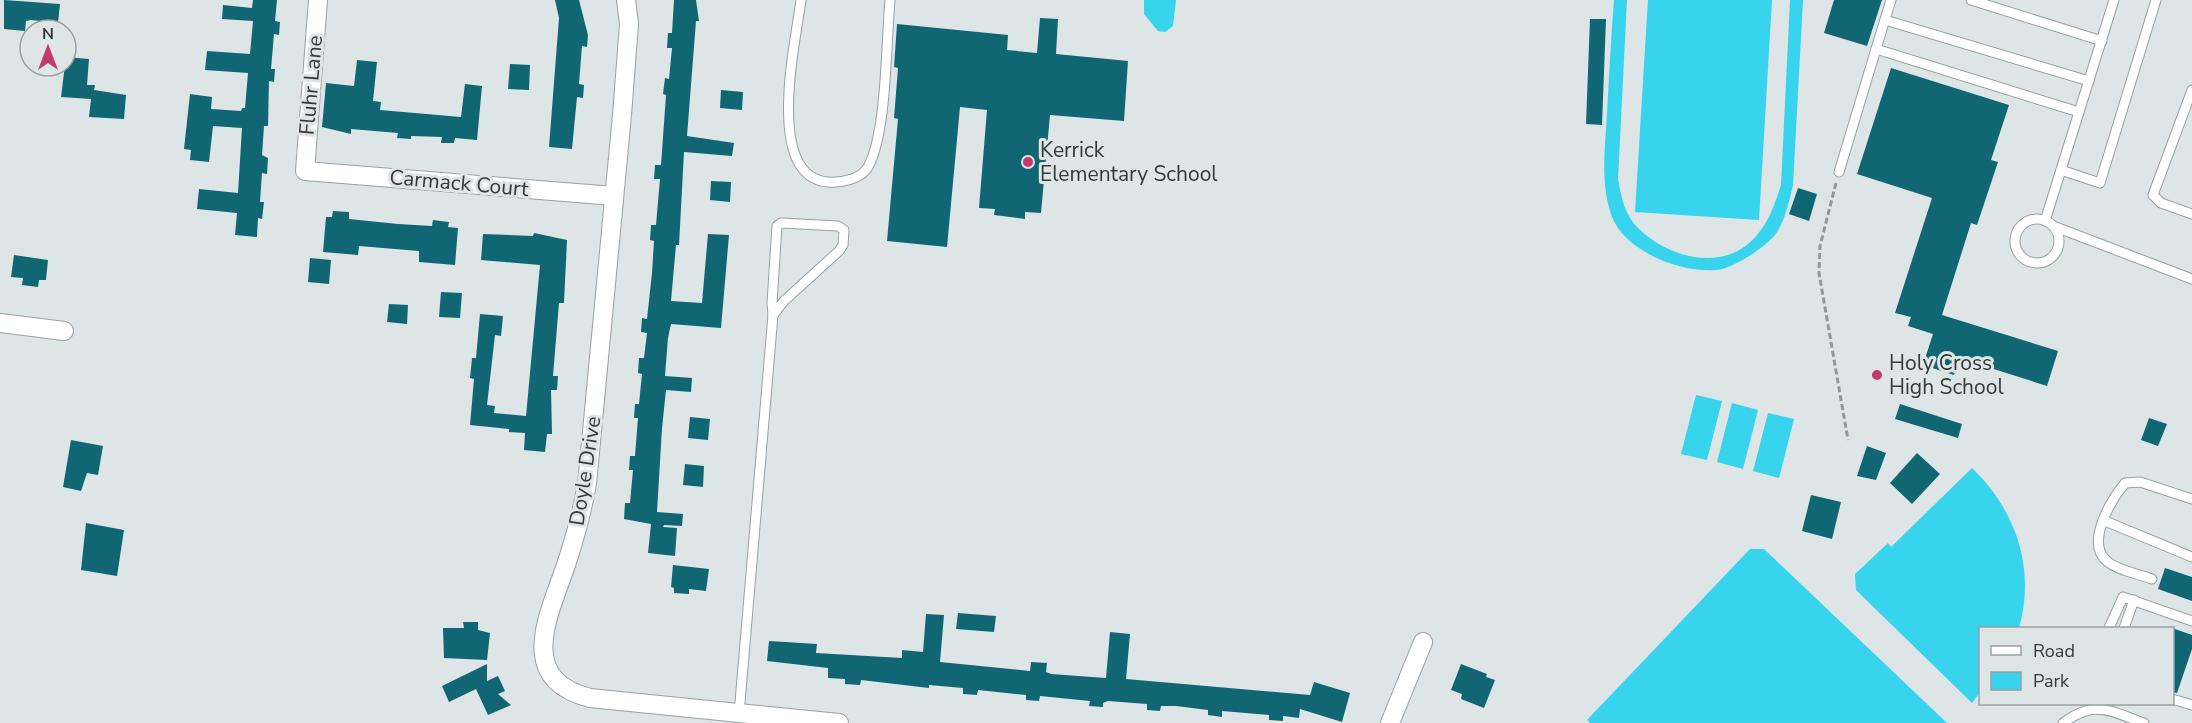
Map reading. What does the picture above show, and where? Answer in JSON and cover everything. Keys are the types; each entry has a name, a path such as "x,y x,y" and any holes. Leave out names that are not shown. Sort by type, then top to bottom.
{"street":[{"name":"Fluhr Lane","path":"304,171 318,0"},
{"name":"Doyle Drive","path":"626,0 629,24 587,484 578,527 545,626 544,658 549,673 557,683 574,694 629,704 739,718 839,723"},
{"name":"Carmack Court","path":"304,171 614,196"},
{"path":"0,323 63,331"},
{"path":"1390,723 1424,642"}],"lane":[{"path":"801,0 788,105 789,140 799,163 808,174 836,183 856,178 867,170 878,142 890,0"},
{"path":"1839,172 1891,0"},
{"path":"1971,0 2102,41"},
{"path":"2114,0 2061,170 2049,223 2059,241 2053,257 2037,264 2021,257 2016,250 2016,233 2028,221 2049,223 2192,279"},
{"path":"2061,170 2100,183 2156,0"},
{"path":"1885,20 2089,81"},
{"path":"1876,49 2079,112"},
{"path":"2192,90 2152,195 2161,203 2192,214"},
{"path":"739,718 773,315 771,303 777,226 782,224 842,227 844,238 839,251 784,301 773,315"},
{"path":"2152,579 2108,563 2098,551 2097,539 2117,493 2126,483 2140,482 2192,499"},
{"path":"2105,521 2192,557"},
{"path":"2109,627 2119,601 2123,597 2192,621"},
{"path":"2124,627 2134,600"},
{"path":"2174,699 2191,702"},
{"path":"2063,723 2079,711 2102,708 2144,723"}],"path":[{"path":"1839,172 1820,246 1819,273 1848,440"}],"green space":[{"path":"1144,0 1176,0 1173,26 1165,32 1158,31 1144,14"},
{"path":"1614,0 1627,0 1618,179 1624,206 1639,229 1666,248 1698,258 1714,258 1744,247 1757,235 1769,217 1777,198 1781,185 1790,0 1803,0 1793,185 1781,225 1774,236 1739,262 1716,270 1687,268 1671,264 1642,250 1629,240 1612,217 1608,205 1604,166"},
{"path":"1648,0 1772,0 1759,220 1635,212"},
{"path":"1696,395 1722,401 1707,460 1681,454"},
{"path":"1732,403 1758,410 1743,469 1717,462"},
{"path":"1768,413 1794,419 1779,478 1753,471"},
{"path":"1972,468 2000,502 2011,522 2023,563 2024,606 2019,627 1979,627 1979,693 1972,703 1856,590 1855,574 1888,543 1891,547"},
{"path":"1750,549 1764,549 1947,723 1590,723 1587,720"}],"building":[{"path":"4,0 60,4 59,18 18,18 18,30 4,29"},
{"path":"253,0 277,0 275,21 280,22 279,35 274,34 271,69 275,69 274,82 269,81 268,126 264,126 262,155 268,158 267,174 262,173 260,202 264,202 262,219 258,218 257,237 235,235 237,213 197,209 199,189 238,193 242,128 213,126 209,162 190,160 191,150 184,149 190,94 212,97 211,109 241,111 245,108 248,73 205,70 207,51 250,54 253,21 222,19 223,5 252,8"},
{"path":"555,0 579,0 588,35 587,47 582,46 579,84 584,85 583,98 577,97 572,149 549,147 559,18"},
{"path":"674,0 696,0 699,21 696,21 687,136 734,143 732,156 684,152 679,245 676,245 671,301 702,303 708,234 729,235 721,328 671,324 668,338 665,376 692,378 691,392 666,390 662,428 657,512 683,514 682,526 664,525 663,527 677,528 675,556 648,553 651,524 624,519 625,503 630,503 633,470 629,470 630,456 635,456 638,418 634,418 635,404 639,404 642,374 638,373 639,358 644,358 647,333 641,332 642,318 647,319 652,273 654,241 650,240 651,225 656,225 660,179 654,179 655,165 661,165 666,95 663,94 665,78 669,79 672,48 667,48 668,33 672,33"},
{"path":"1834,0 1882,0 1867,46 1824,33"},
{"name":"Kerrick Elementary School","path":"1040,18 1058,19 1056,54 1128,61 1124,121 1050,115 1041,213 1025,212 1025,219 994,215 995,209 979,208 987,110 960,107 947,247 887,241 898,119 894,118 898,68 894,67 897,24 1008,35 1007,50 1037,53"},
{"path":"1590,19 1606,19 1602,125 1586,124"},
{"path":"78,58 89,59 87,85 95,85 94,90 126,95 124,119 89,117 91,99 61,97 63,78 78,78"},
{"path":"357,60 377,62 373,101 381,102 380,110 461,117 465,84 482,86 477,140 455,138 454,143 441,143 442,137 397,138 398,133 351,129 351,134 322,127 326,83 354,86"},
{"path":"510,64 530,65 529,90 508,89"},
{"path":"1891,68 2009,105 1991,160 1998,162 1977,225 1971,223 1942,315 2058,351 2047,386 1959,358 1954,375 1923,365 1933,334 1908,326 1911,317 1895,313 1932,198 1857,174"},
{"path":"721,90 743,92 742,110 720,108"},
{"path":"711,181 731,182 730,202 710,200"},
{"path":"1798,188 1817,194 1809,221 1789,214"},
{"path":"333,211 349,212 349,219 398,224 432,226 433,220 449,222 448,227 458,228 455,265 419,262 419,251 359,246 358,255 323,252 326,217 332,217"},
{"path":"534,233 567,240 564,303 559,303 553,376 558,376 557,390 551,390 552,434 547,434 545,452 524,450 525,433 470,425 474,379 470,378 472,358 476,358 480,314 503,316 501,336 495,335 487,405 495,406 494,413 526,416 540,265 481,260 483,234 533,236"},
{"path":"14,255 48,260 46,280 39,280 38,287 22,285 23,278 11,277"},
{"path":"310,258 331,260 329,284 308,282"},
{"path":"441,292 462,293 460,318 439,317"},
{"path":"389,304 408,305 407,324 387,322"},
{"path":"1900,404 1962,424 1958,438 1895,419"},
{"path":"690,417 710,419 708,440 688,438"},
{"path":"2149,418 2167,424 2158,446 2141,440"},
{"path":"71,440 103,446 98,475 87,473 81,491 63,487"},
{"path":"1867,446 1886,453 1876,480 1857,476"},
{"path":"1917,453 1940,474 1912,504 1890,483"},
{"path":"685,464 704,466 703,487 683,485"},
{"path":"1811,495 1841,502 1832,539 1802,531"},
{"path":"86,523 124,530 117,576 81,570"},
{"path":"673,565 709,569 706,591 689,589 689,594 674,593 674,588 671,587"},
{"path":"2165,568 2192,577 2192,601 2158,589"},
{"path":"958,613 996,616 994,632 956,629"},
{"path":"926,614 944,615 940,662 1030,671 1031,662 1047,663 1046,672 1051,674 1106,678 1110,632 1130,634 1126,679 1310,695 1314,682 1350,693 1342,722 1300,709 1299,718 1283,716 1283,721 1269,720 1269,715 1222,711 1222,717 1208,715 1208,710 1176,706 1161,706 1160,711 1147,710 1147,704 1108,701 1103,703 1103,707 1089,706 1090,701 1040,696 1039,701 1026,700 1026,695 978,690 977,695 963,694 963,688 929,685 929,688 861,680 860,685 845,684 845,679 828,678 828,668 767,661 769,641 817,644 816,653 902,658 902,650 923,652"},
{"path":"463,622 478,622 478,630 490,633 487,660 444,658 443,628 464,628"},
{"path":"2174,629 2192,635 2192,649 2177,693 2174,692"},
{"path":"487,664 487,681 498,676 505,691 498,694 511,705 488,715 476,689 449,702 442,686"},
{"path":"1461,664 1487,674 1486,677 1495,680 1484,708 1461,699 1462,694 1451,690"}],"place":[{"name":"Kerrick Elementary School","path":"1028,162"},
{"name":"Holy Cross High School","path":"1877,375"}]}
